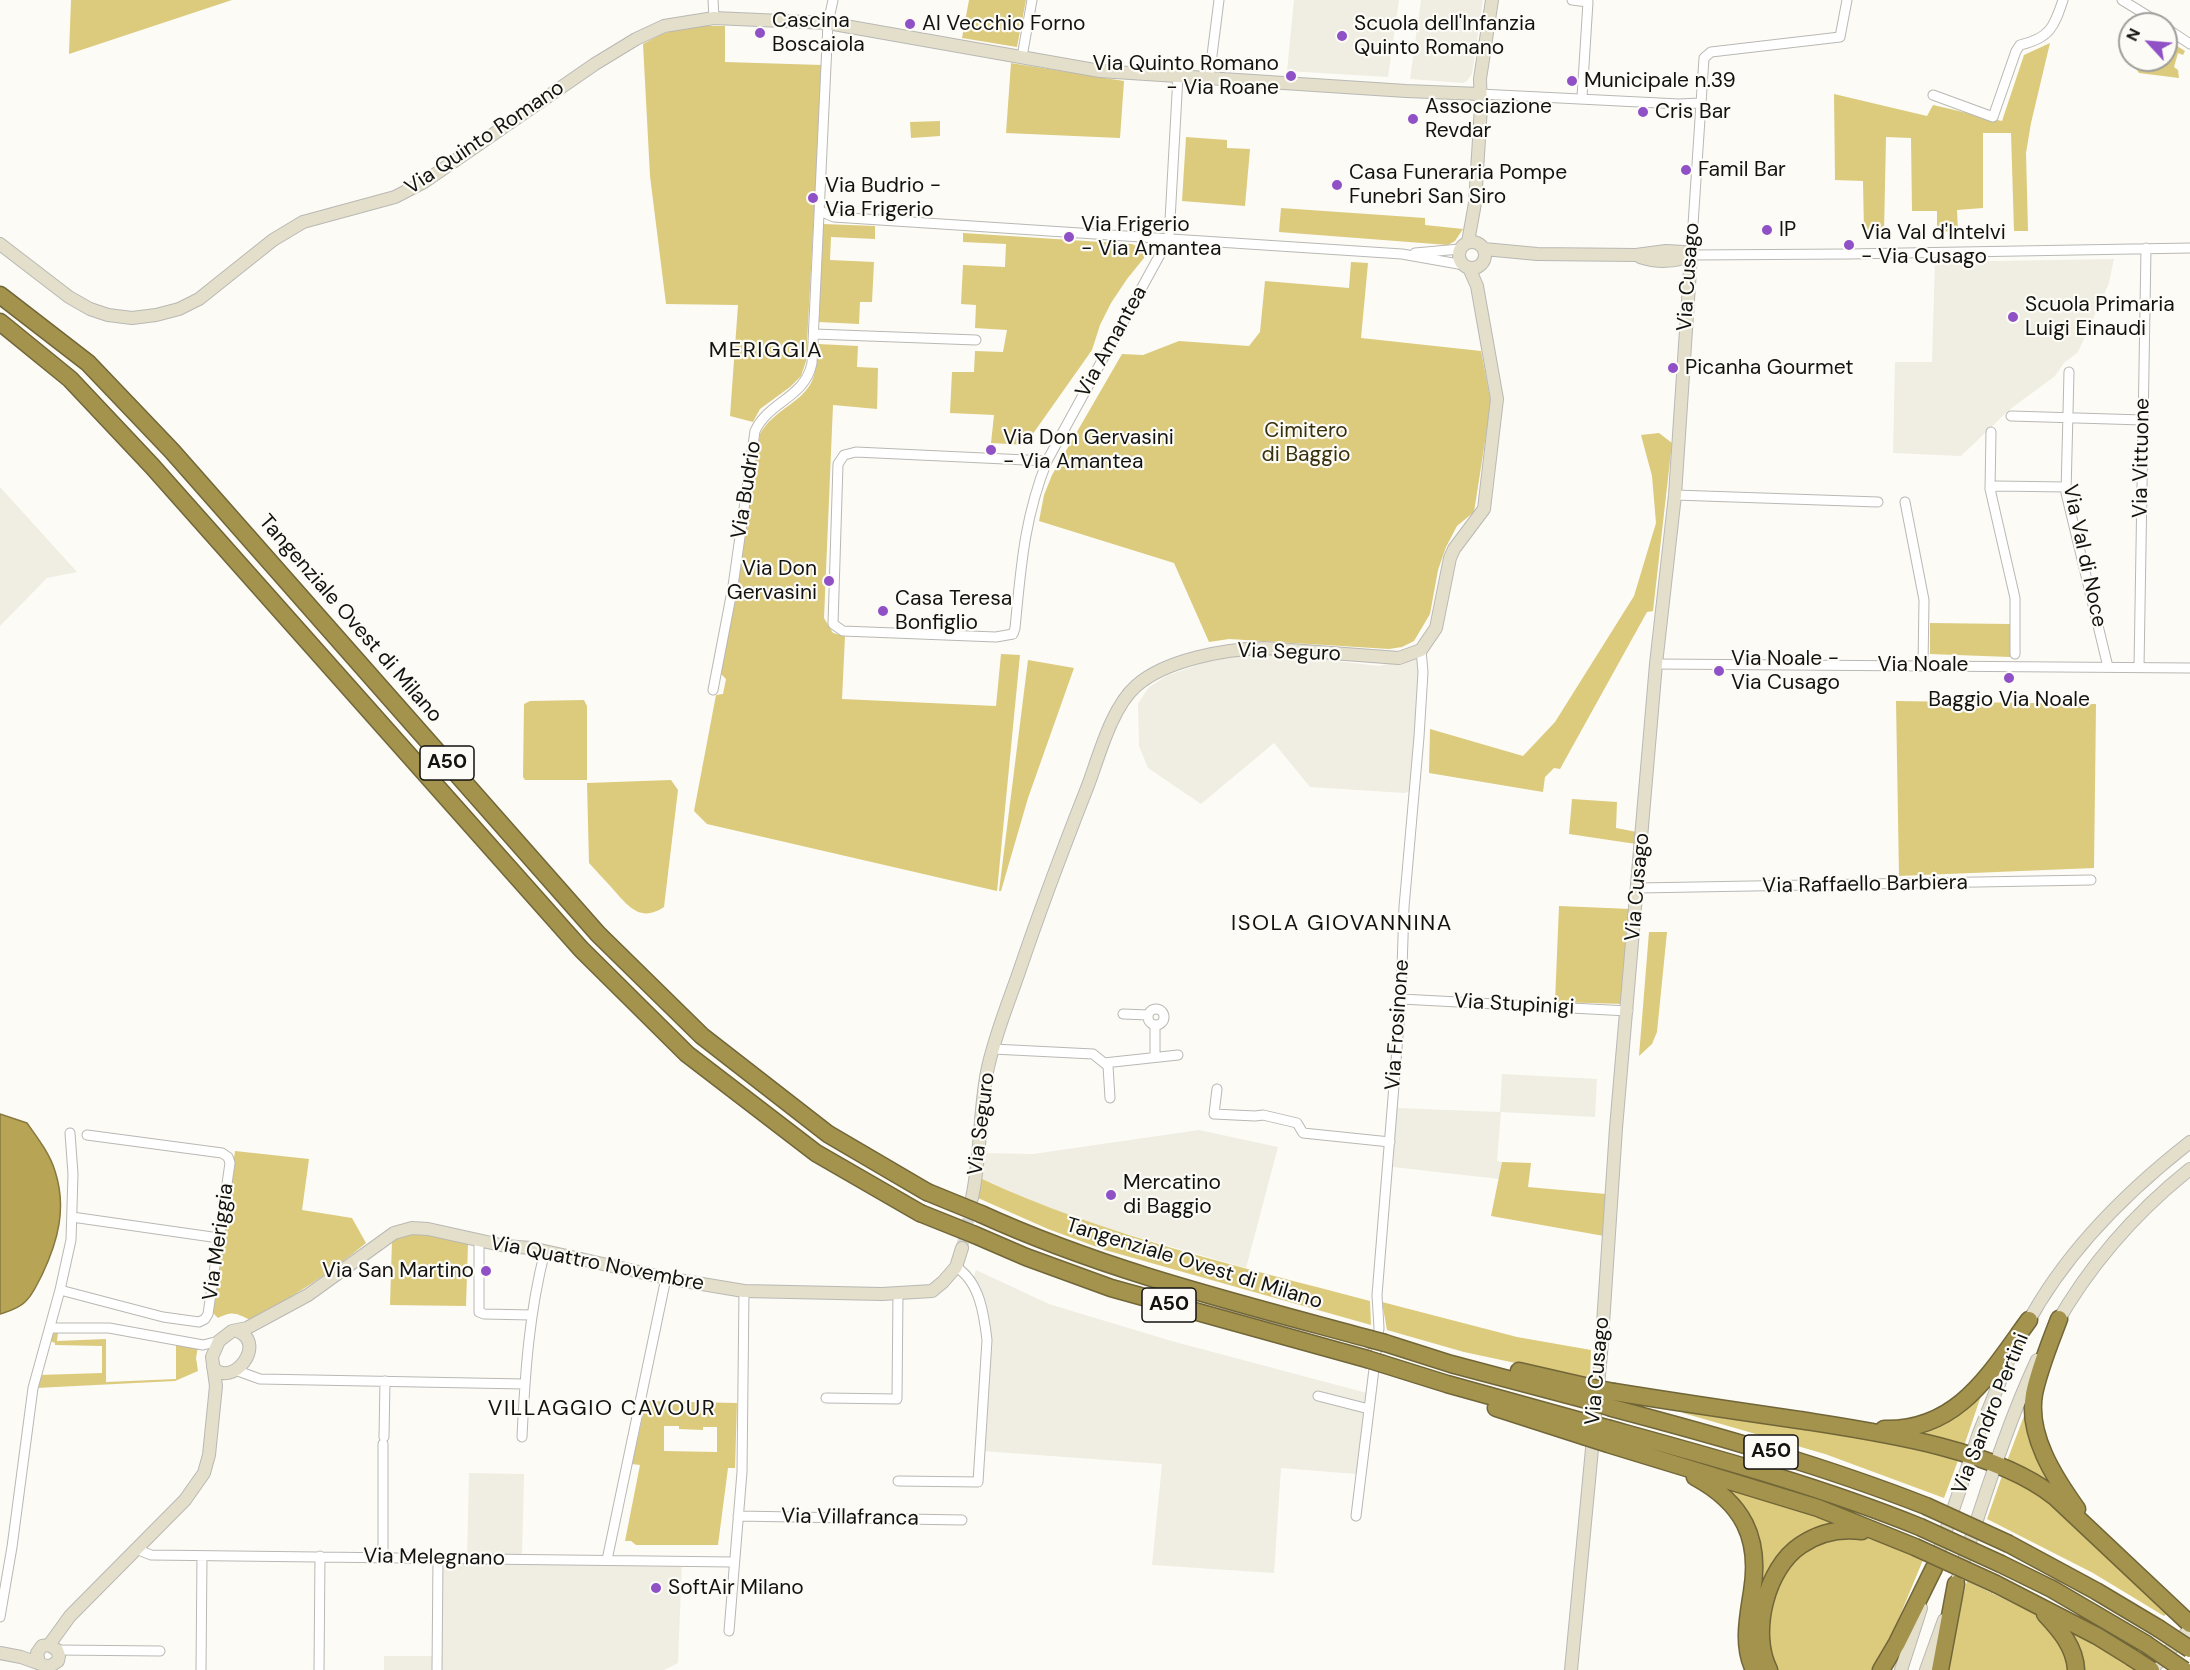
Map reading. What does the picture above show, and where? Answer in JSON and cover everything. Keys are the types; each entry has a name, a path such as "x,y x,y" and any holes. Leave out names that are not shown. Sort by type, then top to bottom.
{"highway":[{"name":"Tangenziale Ovest di Milano","path":"0,295 88,363 157,435 598,934 694,1029 828,1134 927,1192 1043,1241 1128,1272 1378,1337 1451,1364 1613,1400 1822,1468 1926,1506 2008,1544 2096,1591 2190,1647"},
{"name":"Tangenziale Ovest di Milano","path":"0,322 70,379 152,466 581,949 687,1054 816,1153 920,1213 1026,1257 1111,1288 1374,1366 1447,1384 1609,1437 1797,1481 1867,1506 2001,1564 2082,1606 2146,1644 2184,1670"},
{"path":"2059,1319 2036,1385 2034,1422 2038,1437 2054,1472 2096,1533"},
{"path":"1613,1400 1856,1429 1889,1430 1909,1427 1928,1422 1952,1410 1971,1396 2029,1320"},
{"path":"1856,1429 1971,1456 2012,1471 2041,1486 2096,1533 2190,1624"},
{"path":"1609,1437 1676,1466 1818,1508 1916,1547 2036,1604 2097,1636 2151,1670"},
{"path":"1676,1466 1725,1498 1749,1531 1756,1563 1748,1613 1747,1644 1754,1670"},
{"path":"1769,1670 1762,1654 1761,1616 1766,1596 1786,1560 1799,1546 1834,1530 1848,1529 1887,1535"},
{"path":"1881,1670 1934,1568"},
{"path":"1940,1670 1956,1584"},
{"path":"2036,1604 2061,1630 2071,1648 2076,1670"}],"street":[{"path":"714,0 714,18"},
{"path":"828,23 833,0"},
{"path":"1022,57 1032,0"},
{"path":"1209,79 1219,0"},
{"path":"1421,650 1436,628 1450,558 1454,549 1484,509 1497,403 1477,286 1475,203 1480,79 1492,0"},
{"path":"1572,0 1588,2 1582,97"},
{"name":"Via Cusago","path":"1571,1670 1601,1354 1616,1128 1628,1011 1656,664 1675,495 1704,58 1711,52 1840,37 1847,0"},
{"path":"1932,95 1994,117 2016,51 2020,45 2037,41 2052,28 2063,0"},
{"path":"2122,0 2142,12"},
{"name":"Via Quinto Romano","path":"0,244 69,297 90,309 108,315 132,318 179,309 199,299 273,240 303,222 395,197 424,182 595,64 636,39 664,26 714,18 828,23 1100,71 1411,92 1700,103"},
{"name":"Via Budrio","path":"713,690 733,586 753,438 759,422 766,413 798,390 805,382 812,363 828,23"},
{"name":"Via Amantea","path":"1047,461 856,452 844,455 838,464 833,624 843,631 996,637 1013,634 1027,524 1037,486 1047,461 1169,238 1178,76"},
{"path":"820,211 834,217 1402,254 1476,251 1636,255 1666,251 1684,252 1691,255 1860,254 2190,248"},
{"name":"Via Vittuone","path":"2139,667 2146,248"},
{"path":"1402,254 1476,268 1476,251"},
{"path":"1476,251 1459,258 1477,286"},
{"path":"814,334 976,340"},
{"name":"Via Val di Noce","path":"2069,372 2066,494 2108,667"},
{"path":"2011,416 2143,420"},
{"path":"1991,432 1990,489 2015,598 2015,654"},
{"path":"1990,489 1996,486 2066,487"},
{"path":"1675,495 1878,502"},
{"path":"1905,502 1924,600 1923,665"},
{"name":"Via Seguro","path":"972,1198 981,1143 984,1089 993,1049 1055,869 1117,712 1134,688 1154,673 1205,655 1243,649 1264,648 1399,658 1421,650"},
{"name":"Via Frosinone","path":"1374,1366 1378,1337 1377,1294 1401,999 1404,907 1419,737 1423,672 1421,650"},
{"name":"Via Noale","path":"1656,664 2190,668"},
{"name":"Via Raffaello Barbiera","path":"1638,888 2091,880"},
{"name":"Via Stupinigi","path":"1401,999 1628,1011"},
{"path":"1148,1015 1156,1009 1163,1013 1164,1021 1155,1026"},
{"path":"1124,1014 1148,1015"},
{"path":"1148,1015 1150,1023 1155,1026"},
{"path":"1155,1026 1155,1057"},
{"name":"Via Seguro","path":"993,1049 1093,1054 1104,1063"},
{"path":"1104,1063 1178,1055"},
{"path":"1104,1063 1108,1066 1110,1098"},
{"path":"1217,1089 1214,1114 1263,1115 1297,1123 1303,1133 1390,1142"},
{"path":"0,1617 33,1388 70,1251 73,1174 70,1133"},
{"name":"Via Meriggia","path":"60,1290 164,1317 199,1322 208,1314 230,1163 228,1157 222,1153 87,1135"},
{"name":"Via Sandro Pertini","path":"1901,1670 1971,1456 2006,1366 2029,1320 2064,1268 2098,1226 2137,1186 2190,1142"},
{"name":"Via Sandro Pertini","path":"1926,1670 1995,1465 2023,1390 2059,1319 2087,1276 2126,1228 2149,1204 2190,1169"},
{"path":"72,1217 219,1238"},
{"name":"Via Quattro Novembre","path":"219,1341 226,1334 257,1323 315,1291 382,1240 403,1229 428,1229 744,1292 898,1293 932,1291 957,1268"},
{"path":"479,1240 479,1312 531,1315"},
{"path":"898,1481 978,1482 987,1340 977,1293 969,1276 957,1268 962,1248"},
{"path":"522,1437 531,1315 545,1251"},
{"path":"607,1560 666,1278"},
{"path":"729,1631 742,1472 744,1292"},
{"path":"826,1398 897,1399 898,1293"},
{"path":"51,1656 70,1616 185,1500 204,1473 209,1455 216,1386 225,1366 249,1349 248,1339 257,1323"},
{"path":"50,1328 109,1328 203,1345 219,1341 225,1366"},
{"path":"237,1331 248,1339"},
{"path":"203,1345 225,1366 260,1379 385,1381 525,1379"},
{"path":"1356,1516 1374,1366"},
{"path":"383,1558 385,1381"},
{"path":"1318,1396 1369,1409"},
{"name":"Via Villafranca","path":"738,1516 962,1520"},
{"name":"Via Melegnano","path":"136,1550 151,1555 733,1562"},
{"path":"201,1670 202,1556"},
{"path":"319,1670 320,1556"},
{"path":"437,1670 438,1558"},
{"path":"2151,1670 2190,1629"},
{"path":"2166,1670 2190,1647"},
{"path":"0,1653 21,1657 160,1651"}],"shaded area":[{"name":"Scuola dell'Infanzia Quinto Romano","path":"1294,0 1399,0 1388,77 1287,71"},
{"path":"1421,0 1483,0 1472,74 1467,81 1463,83 1410,79"},
{"name":"Scuola Primaria Luigi Einaudi","path":"2114,259 2109,283 2078,352 2064,363 2055,376 2009,410 1961,456 1893,453 1895,362 1932,362 1935,262"},
{"path":"0,487 77,572 47,578 0,626"},
{"path":"1248,654 1276,654 1379,666 1417,658 1421,668 1410,791 1405,793 1310,787 1274,743 1201,804 1148,768 1139,746 1138,704 1148,688 1166,676 1206,662"},
{"path":"1502,1074 1597,1079 1595,1117 1501,1112 1497,1161 1502,1162 1499,1179 1393,1167 1396,1108 1500,1112"},
{"path":"0,1114 27,1123 43,1146 50,1158 59,1185 60,1211 52,1250 33,1293 13,1310 0,1314"},
{"path":"1199,1130 1278,1147 1246,1268 1102,1227 1021,1197 982,1179 986,1153 1033,1154"},
{"path":"976,1270 1049,1304 1175,1342 1367,1393 1356,1474 1281,1468 1274,1573 1152,1565 1162,1464 982,1451 989,1323 973,1278"},
{"path":"469,1473 524,1474 522,1556 682,1562 678,1663 664,1670 384,1670 384,1656 439,1656 441,1559 467,1560"}],"green space":[{"path":"71,0 232,0 69,54"},
{"path":"969,0 1026,0 1017,47 962,38"},
{"path":"690,26 725,26 725,62 822,65 806,361 801,376 760,409 753,422 730,416 738,305 666,304 650,176 643,44 662,34"},
{"path":"2050,43 2026,153 2028,231 2014,231 2011,133 1983,133 1983,208 1957,210 1958,232 1937,231 1937,211 1912,211 1911,138 1886,137 1884,232 1864,231 1863,181 1835,180 1834,94 1927,116 1933,105 2002,121 2024,55"},
{"path":"2178,47 2185,51 2183,55 2178,53"},
{"path":"1011,63 1124,81 1120,138 1006,133"},
{"path":"2178,70 2179,78 2139,73 2178,72"},
{"path":"940,121 940,136 911,138 910,122"},
{"path":"1186,137 1227,140 1227,148 1250,149 1245,206 1182,201"},
{"path":"1281,208 1425,218 1425,225 1463,229 1455,241 1448,245 1279,232"},
{"path":"823,224 875,226 875,239 831,237 830,260 874,262 872,302 860,302 859,324 819,322"},
{"path":"963,233 1132,244 1146,250 1144,258 1111,303 1100,325 1092,350 1025,445 991,443 994,415 950,413 952,372 974,372 975,351 1003,352 1007,330 975,328 976,305 961,304 963,265 1005,267 1006,244 963,242"},
{"name":"Cimitero di Baggio","path":"1351,262 1368,263 1361,338 1481,351 1491,403 1474,512 1457,526 1446,547 1438,570 1430,614 1414,641 1402,647 1389,649 1229,639 1209,642 1174,563 1039,521 1044,495 1052,475 1122,354 1143,355 1179,341 1249,346 1260,332 1265,281 1349,288"},
{"path":"818,344 858,346 857,367 878,368 877,409 833,405 824,618 833,633 845,636 842,699 996,706 1001,654 1020,655 997,891 707,824 694,811 716,695 723,694 726,679 720,673 760,434 772,419 807,389 815,372"},
{"path":"1659,433 1672,443 1653,611 1647,612 1560,769 1554,768 1545,777 1543,792 1429,773 1430,729 1523,756 1555,722 1634,596 1656,523 1652,476 1641,435"},
{"path":"1930,623 2010,624 2010,657 1930,654"},
{"path":"1028,660 1074,668 1028,798 1001,891 999,891"},
{"path":"584,700 587,706 587,780 525,780 523,777 524,704 530,701"},
{"path":"1896,701 2096,704 2094,868 1899,876"},
{"path":"671,780 678,790 664,907 656,912 641,913 629,906 589,863 587,783"},
{"path":"1572,799 1617,802 1616,828 1637,832 1636,844 1569,834"},
{"path":"1559,906 1631,909 1623,1004 1555,1002"},
{"path":"1649,932 1667,932 1657,1032 1652,1044 1639,1056"},
{"path":"235,1151 309,1159 302,1210 352,1218 366,1243 310,1284 251,1320 232,1314 218,1318 212,1312"},
{"path":"1502,1162 1531,1163 1528,1187 1606,1194 1604,1236 1491,1216"},
{"path":"982,1179 1076,1217 1124,1233 1222,1262 1370,1301 1371,1325 1105,1250 1048,1229 978,1198"},
{"path":"408,1234 421,1234 468,1243 466,1306 390,1305 392,1240"},
{"path":"1382,1302 1517,1337 1591,1350 1590,1379 1464,1352 1387,1330"},
{"path":"54,1333 58,1333 57,1341 106,1339 106,1382 176,1379 176,1345 198,1347 196,1358 198,1371 175,1381 36,1388 39,1375 102,1373 102,1346 55,1345 48,1340"},
{"path":"1983,1390 1963,1449 1910,1434"},
{"path":"646,1401 737,1403 735,1468 728,1468 718,1545 636,1545 631,1541 625,1541 640,1465 632,1464","holes":["664,1426 679,1426 679,1429 703,1430 703,1427 717,1427 717,1452 664,1451"]},
{"path":"1684,1407 1862,1437 1959,1458 1944,1498 1825,1454 1683,1413"},
{"path":"2027,1408 2057,1488 2039,1475 2007,1461"},
{"path":"2003,1473 2043,1496 2167,1613 2164,1616 2093,1573 1987,1519"},
{"path":"1733,1489 1841,1523 1789,1545 1756,1665 1762,1559 1755,1532 1731,1495"},
{"path":"1856,1535 1887,1544 1923,1560 1877,1665 1873,1670 1775,1670 1764,1630 1783,1572 1812,1543"},
{"path":"1967,1581 2035,1614 2058,1636 2071,1670 1944,1670"},
{"path":"2067,1628 2139,1670 2081,1670"}],"tunnel":[{"path":"962,1248 972,1202"}],"place":[{"name":"Al Vecchio Forno","path":"910,24"},
{"name":"Cascina Boscaiola","path":"760,33"},
{"name":"Scuola dell'Infanzia Quinto Romano","path":"1342,36"},
{"name":"Via Quinto Romano - Via Roane","path":"1291,76"},
{"name":"Municipale n.39","path":"1572,81"},
{"name":"Cris Bar","path":"1643,112"},
{"name":"Associazione Revdar","path":"1413,119"},
{"name":"Famil Bar","path":"1686,170"},
{"name":"Casa Funeraria Pompe Funebri San Siro","path":"1337,185"},
{"name":"Via Budrio - Via Frigerio","path":"813,198"},
{"name":"IP","path":"1767,230"},
{"name":"Via Frigerio - Via Amantea","path":"1069,237"},
{"name":"Via Val d'Intelvi - Via Cusago","path":"1849,245"},
{"name":"Scuola Primaria Luigi Einaudi","path":"2013,317"},
{"name":"Picanha Gourmet","path":"1673,368"},
{"name":"Via Don Gervasini - Via Amantea","path":"991,450"},
{"name":"Via Don Gervasini","path":"829,581"},
{"name":"Casa Teresa Bonfiglio","path":"883,611"},
{"name":"Via Noale - Via Cusago","path":"1719,671"},
{"name":"Baggio Via Noale","path":"2009,678"},
{"name":"Mercatino di Baggio","path":"1111,1195"},
{"name":"Via San Martino","path":"486,1271"},
{"name":"SoftAir Milano","path":"656,1588"}],"district":[{"name":"MERIGGIA","path":"766,351"},
{"name":"ISOLA GIOVANNINA","path":"1342,924"},
{"name":"VILLAGGIO CAVOUR","path":"602,1409"}]}
